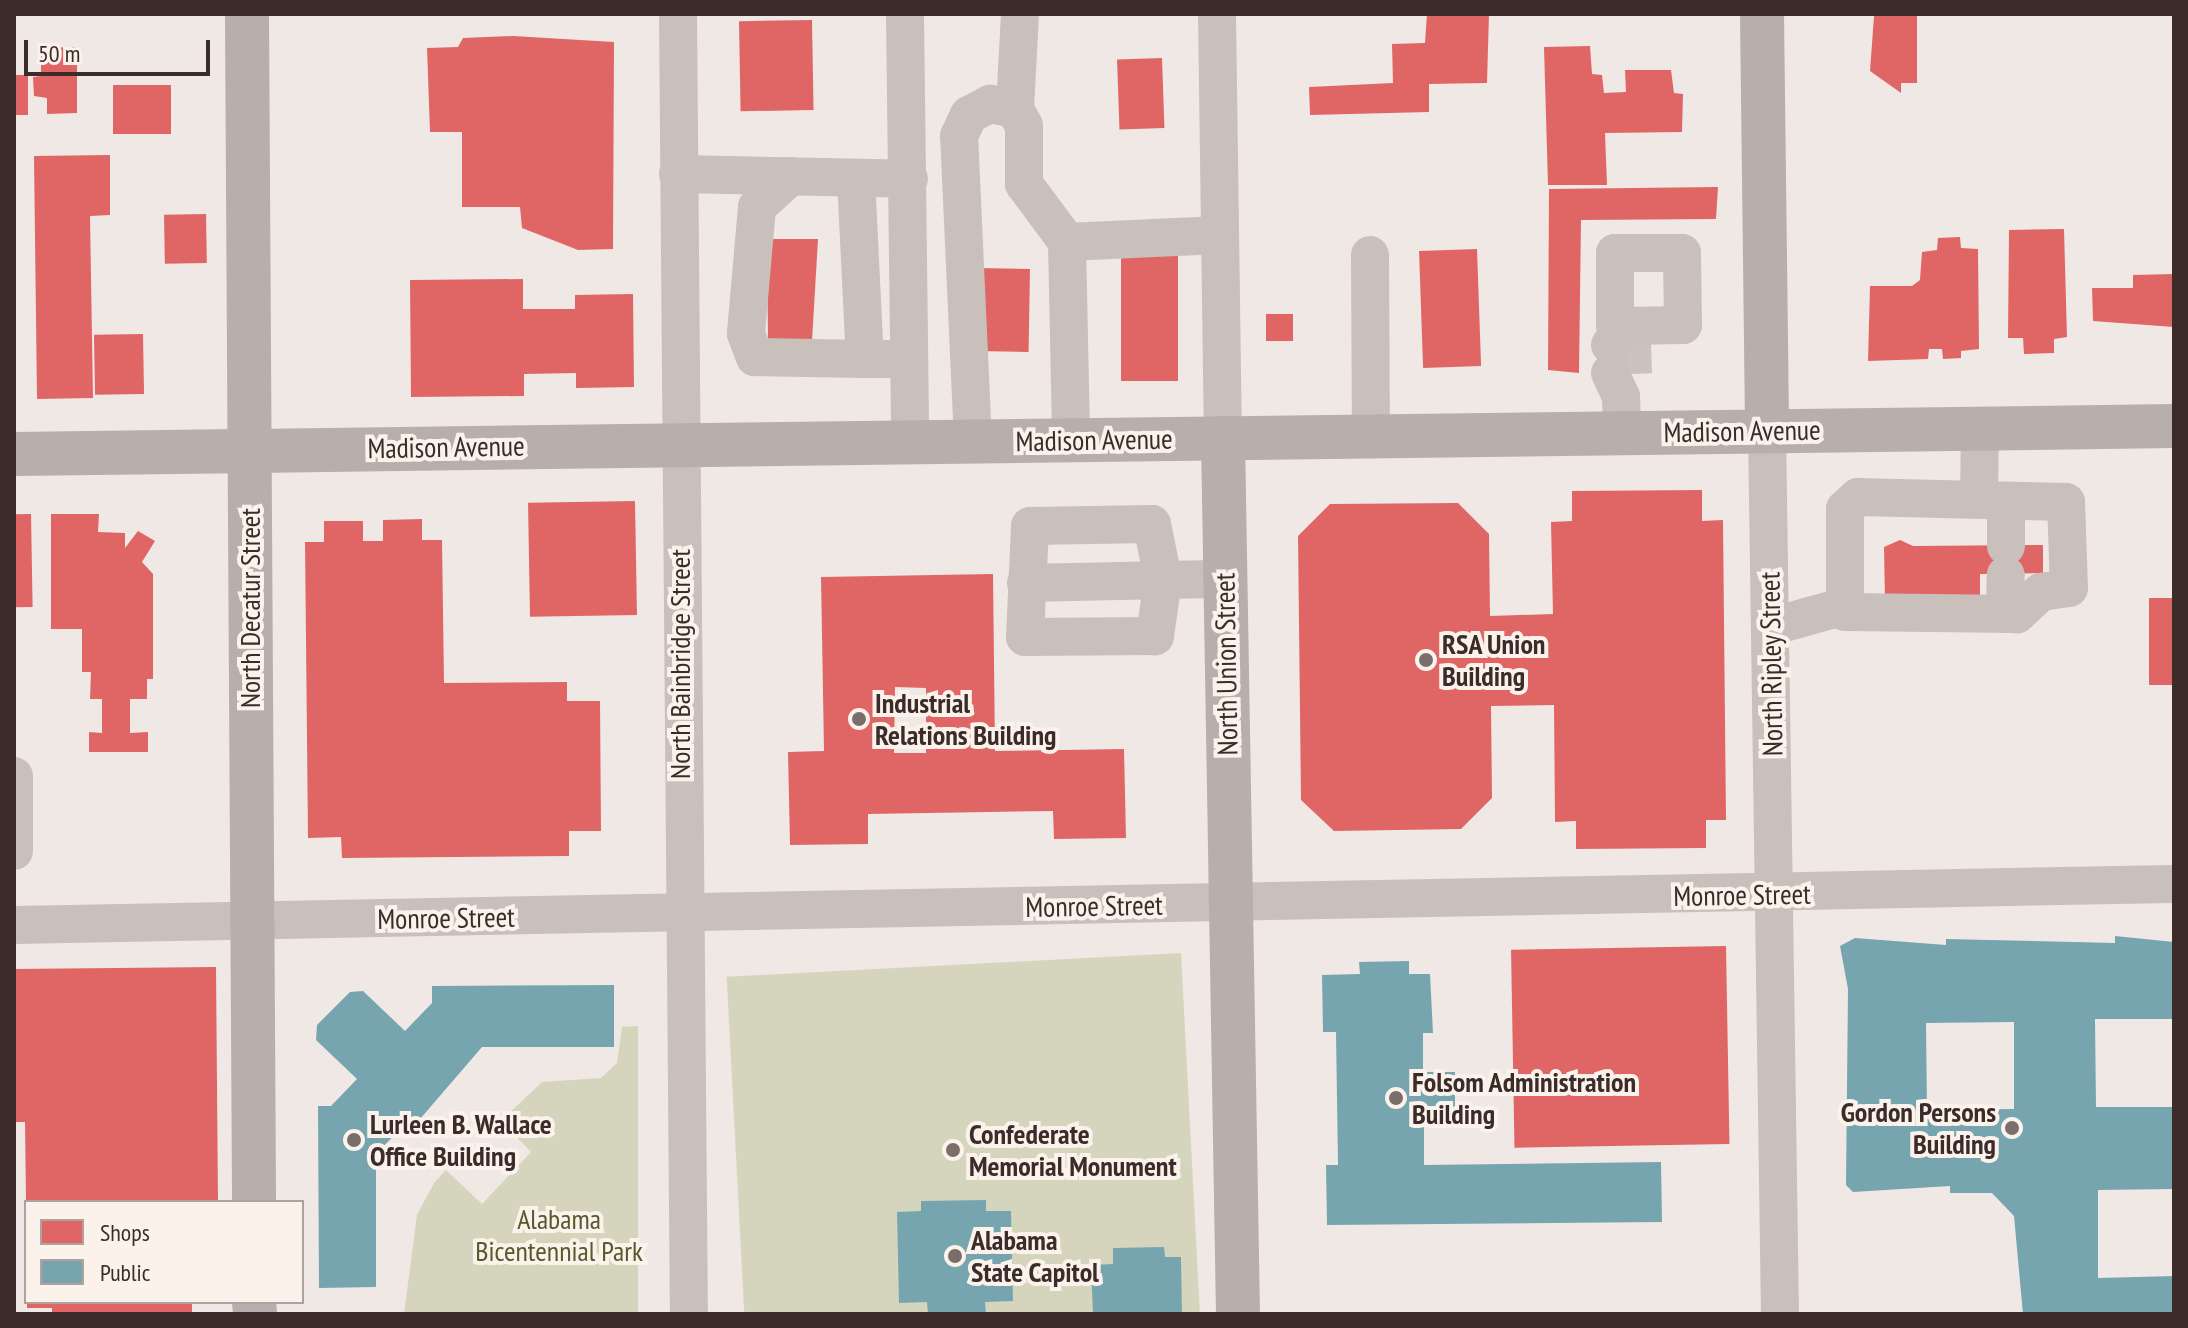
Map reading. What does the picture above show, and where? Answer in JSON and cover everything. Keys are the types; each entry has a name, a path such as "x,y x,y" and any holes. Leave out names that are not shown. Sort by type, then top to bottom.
{"main road":[{"name":"North Decatur Street","path":"247,14 254,1200"},
{"name":"North Ripley Street","path":"1762,14 1767,430"},
{"name":"Madison Avenue","path":"14,454 1371,436 1622,365 1767,430 2174,426"},
{"name":"North Union Street","path":"1223,438 1238,1314"}],"street":[{"name":"North Bainbridge Street","path":"678,14 681,914 689,1314"},
{"path":"905,14 910,443"},
{"path":"1020,14 1015,109 1024,126 1024,184 1067,242 1071,439"},
{"name":"North Union Street","path":"1217,14 1223,438"},
{"path":"973,442 959,136 969,115 990,104 1015,109"},
{"path":"678,174 909,179"},
{"path":"791,176 757,207 750,250 751,345 755,357 780,362 910,360"},
{"path":"856,178 865,359"},
{"path":"1067,242 1220,235"},
{"path":"1370,255 1371,436"},
{"path":"1980,429 2006,560 2005,614"},
{"name":"North Ripley Street","path":"1767,430 1780,1314"},
{"path":"1858,497 1992,501 2066,502 2069,588 2041,592 2017,614 1845,612 1845,509 1858,497"},
{"path":"1152,524 1163,579 1151,639 1031,640 1026,583 1030,526 1152,524"},
{"path":"1026,583 1225,579"},
{"path":"1770,627 1845,606"},
{"path":"14,776 14,851"},
{"name":"Monroe Street","path":"14,925 1776,895 2174,884"}],"green space":[{"path":"1181,953 1200,1314 744,1314 727,977"},
{"name":"Alabama Bicentennial Park","path":"638,1026 638,1314 404,1314 417,1215 434,1183 446,1170 482,1204 531,1152 501,1121 542,1082 601,1078 617,1063 622,1027"}],"building: Shops":[{"path":"1427,14 1489,14 1487,83 1429,84 1429,112 1310,115 1309,87 1393,83 1392,44 1425,43"},
{"path":"1874,16 1917,16 1917,83 1901,83 1901,93 1870,71"},
{"path":"812,20 814,110 741,111 739,21"},
{"path":"513,36 614,42 613,249 578,250 522,228 520,207 462,207 462,132 430,132 427,48 458,47 463,38"},
{"path":"1590,46 1592,74 1602,75 1604,93 1626,92 1625,70 1671,70 1674,93 1683,94 1682,132 1605,133 1607,185 1548,185 1544,47"},
{"path":"77,47 77,113 47,114 47,98 34,96 33,77 41,76 41,48"},
{"path":"1162,58 1164,128 1119,130 1117,60"},
{"path":"14,75 28,75 28,115 14,115"},
{"path":"113,85 171,85 171,134 113,134"},
{"path":"110,155 110,215 90,216 93,398 37,399 34,156"},
{"path":"1718,187 1716,219 1581,220 1579,373 1548,370 1549,189"},
{"path":"206,214 207,263 165,264 164,215"},
{"path":"2064,229 2067,337 2054,339 2054,353 2024,354 2023,338 2008,338 2009,230"},
{"path":"1960,237 1961,248 1978,249 1979,349 1961,351 1961,358 1943,359 1942,349 1929,349 1928,359 1868,361 1870,286 1912,286 1920,280 1922,252 1937,250 1938,238"},
{"path":"767,239 818,239 812,341 768,342"},
{"path":"1477,249 1481,366 1423,368 1419,251"},
{"path":"1121,253 1178,253 1178,381 1121,381"},
{"path":"977,268 1030,269 1029,352 976,351"},
{"path":"2174,274 2174,327 2093,321 2092,288 2133,288 2133,275"},
{"path":"523,279 523,309 575,309 575,295 633,294 634,387 576,388 576,373 524,374 524,396 411,397 410,280"},
{"path":"1266,314 1293,314 1293,341 1266,341"},
{"path":"143,334 144,394 95,395 94,335"},
{"path":"1702,490 1702,521 1723,520 1726,820 1706,820 1706,848 1576,849 1576,821 1555,822 1554,705 1491,706 1492,798 1461,829 1334,831 1301,800 1298,536 1330,504 1458,503 1489,534 1490,616 1553,614 1551,522 1572,521 1572,491"},
{"path":"635,501 637,615 530,617 528,503"},
{"path":"14,514 31,514 33,607 16,607"},
{"path":"51,514 99,514 98,532 125,533 125,548 138,531 155,541 142,562 153,574 153,679 147,679 147,699 130,699 130,733 148,732 148,752 89,752 89,732 102,733 102,699 90,699 91,672 82,672 82,629 51,629"},
{"path":"422,519 422,540 442,540 444,683 567,682 567,701 600,701 601,831 569,831 569,856 342,858 341,837 308,838 305,542 324,542 324,521 363,521 363,541 383,541 383,520"},
{"path":"1900,540 1913,546 2043,545 2043,573 1980,574 1980,595 1885,602 1884,547"},
{"name":"Industrial Relations Building","path":"993,574 995,751 1124,749 1126,838 1054,839 1053,811 868,814 868,844 790,845 788,752 824,751 821,577","holes":["895,687 926,688 926,753 894,753"]},
{"path":"2149,598 2174,598 2174,685 2149,685"},
{"path":"1726,946 1729,1144 1514,1148 1511,950"},
{"path":"216,967 218,1200 26,1200 25,1122 14,1122 14,969"},
{"path":"27,1304 192,1304 192,1314 52,1314 52,1308 27,1308"}],"building: Public":[{"name":"Gordon Persons Building","path":"2115,936 2174,942 2174,1019 2095,1019 2096,1107 2174,1107 2174,1189 2098,1190 2098,1278 2174,1276 2174,1314 2023,1314 2014,1216 1992,1193 1950,1193 1950,1186 1853,1192 1846,1185 1848,989 1840,946 1855,938 1946,945 1946,939 2115,943","holes":["2014,1022 2014,1109 1927,1110 1926,1023"]},
{"name":"Folsom Administration Building","path":"1409,961 1409,974 1430,974 1433,1033 1423,1033 1423,1072 1455,1072 1455,1123 1424,1124 1424,1165 1661,1162 1662,1222 1327,1225 1326,1165 1338,1165 1336,1032 1323,1032 1322,975 1360,974 1359,962"},
{"name":"Lurleen B. Wallace Office Building","path":"614,985 614,1047 482,1047 414,1126 408,1121 376,1154 376,1287 319,1288 318,1106 331,1106 357,1079 316,1040 317,1025 350,992 363,991 405,1031 432,1003 432,986"},
{"name":"Alabama State Capitol","path":"986,1200 986,1211 1011,1211 1013,1301 985,1302 986,1314 928,1314 927,1302 899,1303 897,1212 921,1211 921,1201"},
{"name":"Alabama State Capitol","path":"1164,1247 1165,1257 1181,1257 1182,1314 1093,1314 1091,1265 1113,1264 1113,1248"}],"tunnel":[{"path":"1632,344 1633,374"}],"place":[{"name":"RSA Union Building","path":"1426,660"},
{"name":"Industrial Relations Building","path":"859,719"},
{"name":"Folsom Administration Building","path":"1396,1098"},
{"name":"Gordon Persons Building","path":"2012,1128"},
{"name":"Lurleen B. Wallace Office Building","path":"354,1140"},
{"name":"Confederate Memorial Monument","path":"953,1150"},
{"name":"Alabama State Capitol","path":"955,1256"}]}
